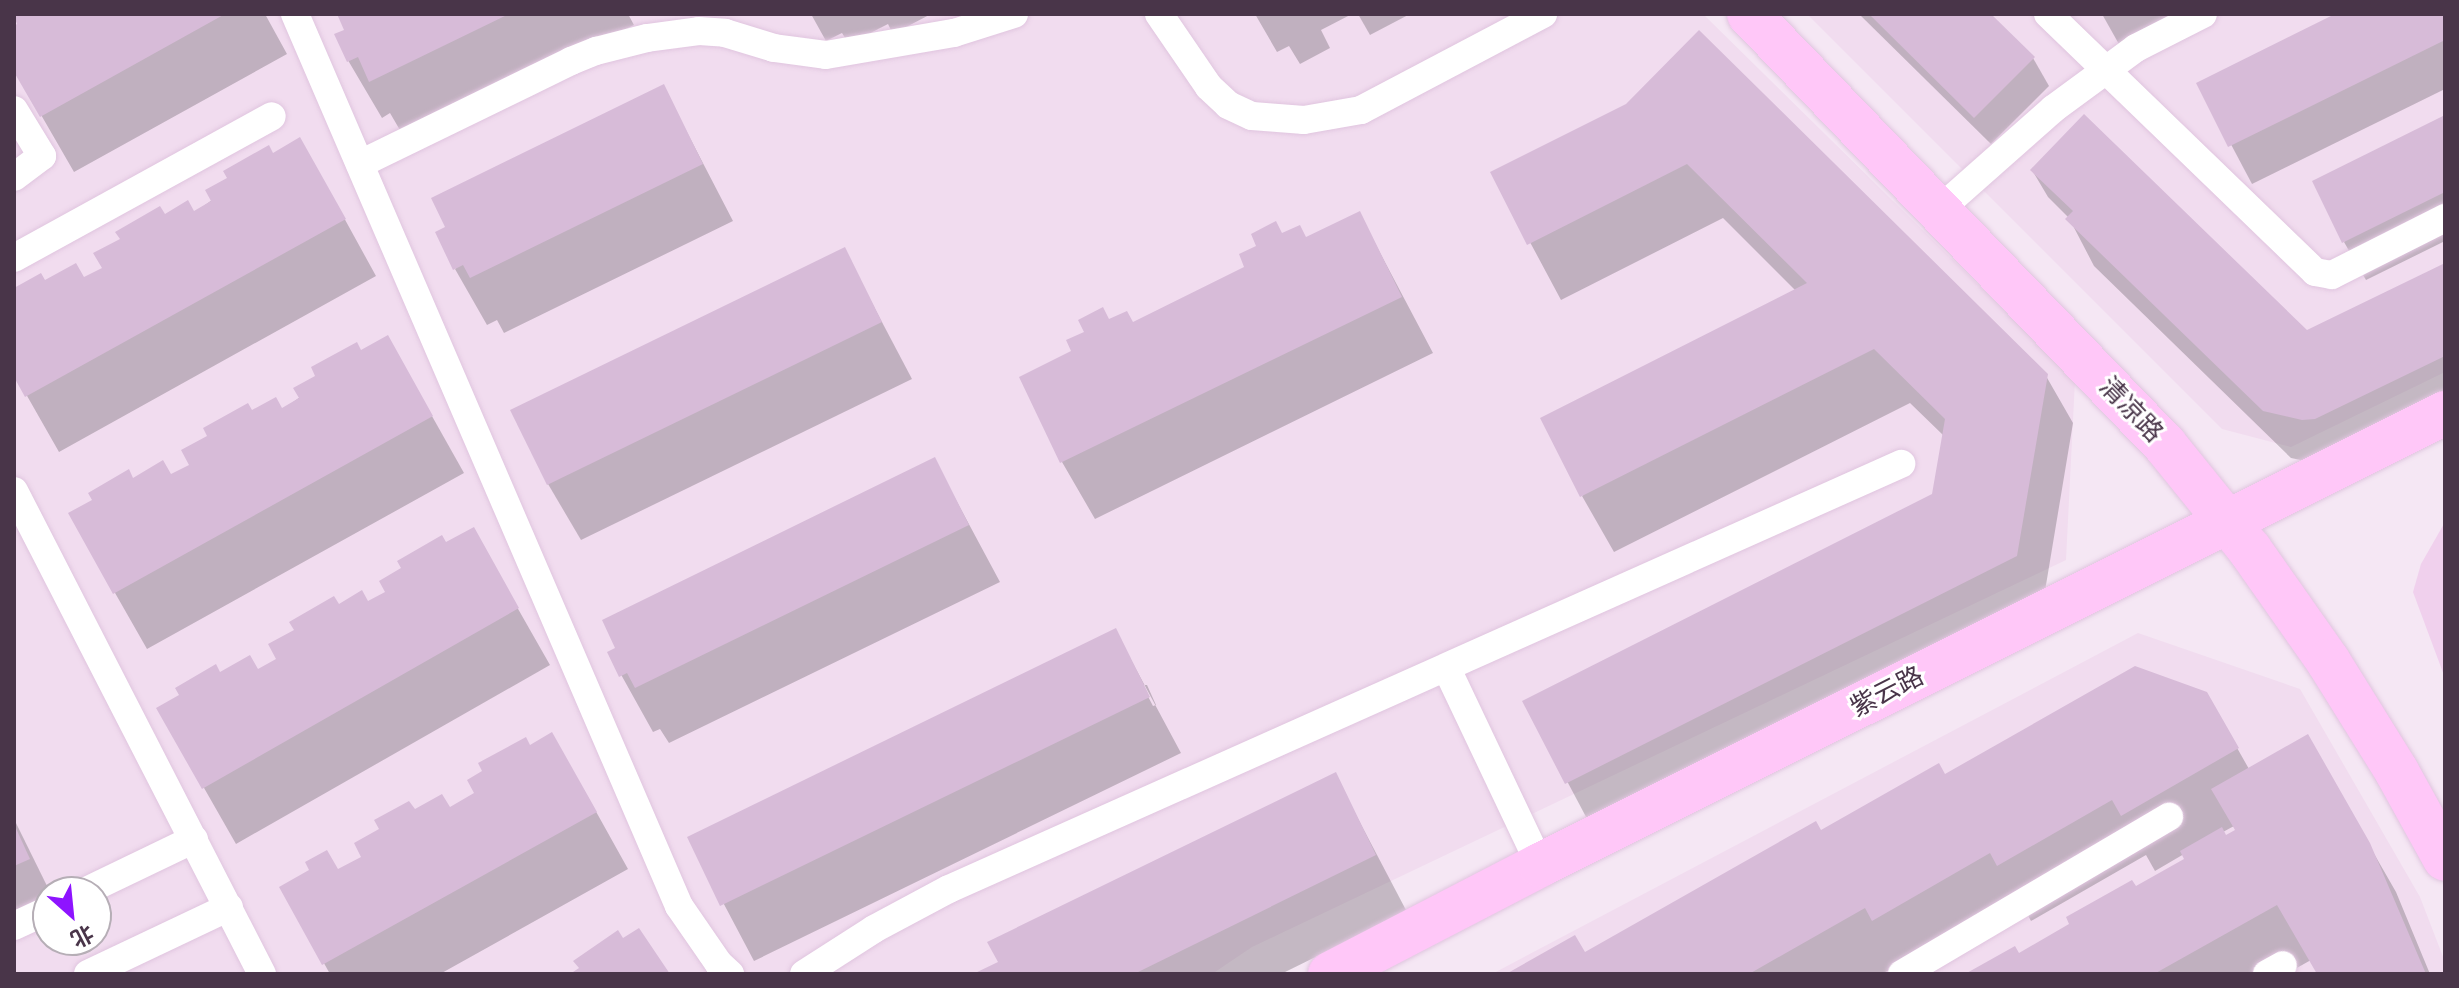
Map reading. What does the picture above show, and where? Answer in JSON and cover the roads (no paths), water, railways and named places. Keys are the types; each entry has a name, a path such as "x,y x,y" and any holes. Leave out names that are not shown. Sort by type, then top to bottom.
{"street":[{"name":"清凉路","path":"1749,14 2165,445 2227,522 2328,661 2397,772 2445,859"},
{"name":"紫云路","path":"1330,974 1540,865 2445,413"}],"lane":[{"path":"295,14 679,906 719,964 730,974"},
{"path":"360,164 584,56 647,38 699,31 725,33 774,48 826,55 954,33 1014,14"},
{"path":"1159,14 1209,87 1228,105 1252,116 1304,120 1361,110 1543,14"},
{"path":"2048,14 2315,272 2332,275 2445,218"},
{"path":"1939,210 2053,109 2136,48 2203,14"},
{"path":"14,110 42,156 14,177"},
{"path":"14,258 272,116"},
{"path":"804,974 874,929 949,889 1901,464"},
{"path":"14,491 262,974"},
{"path":"1447,669 1540,865"},
{"path":"1902,974 2169,817"},
{"path":"112,879 194,839"},
{"path":"88,974 229,907"}]}
